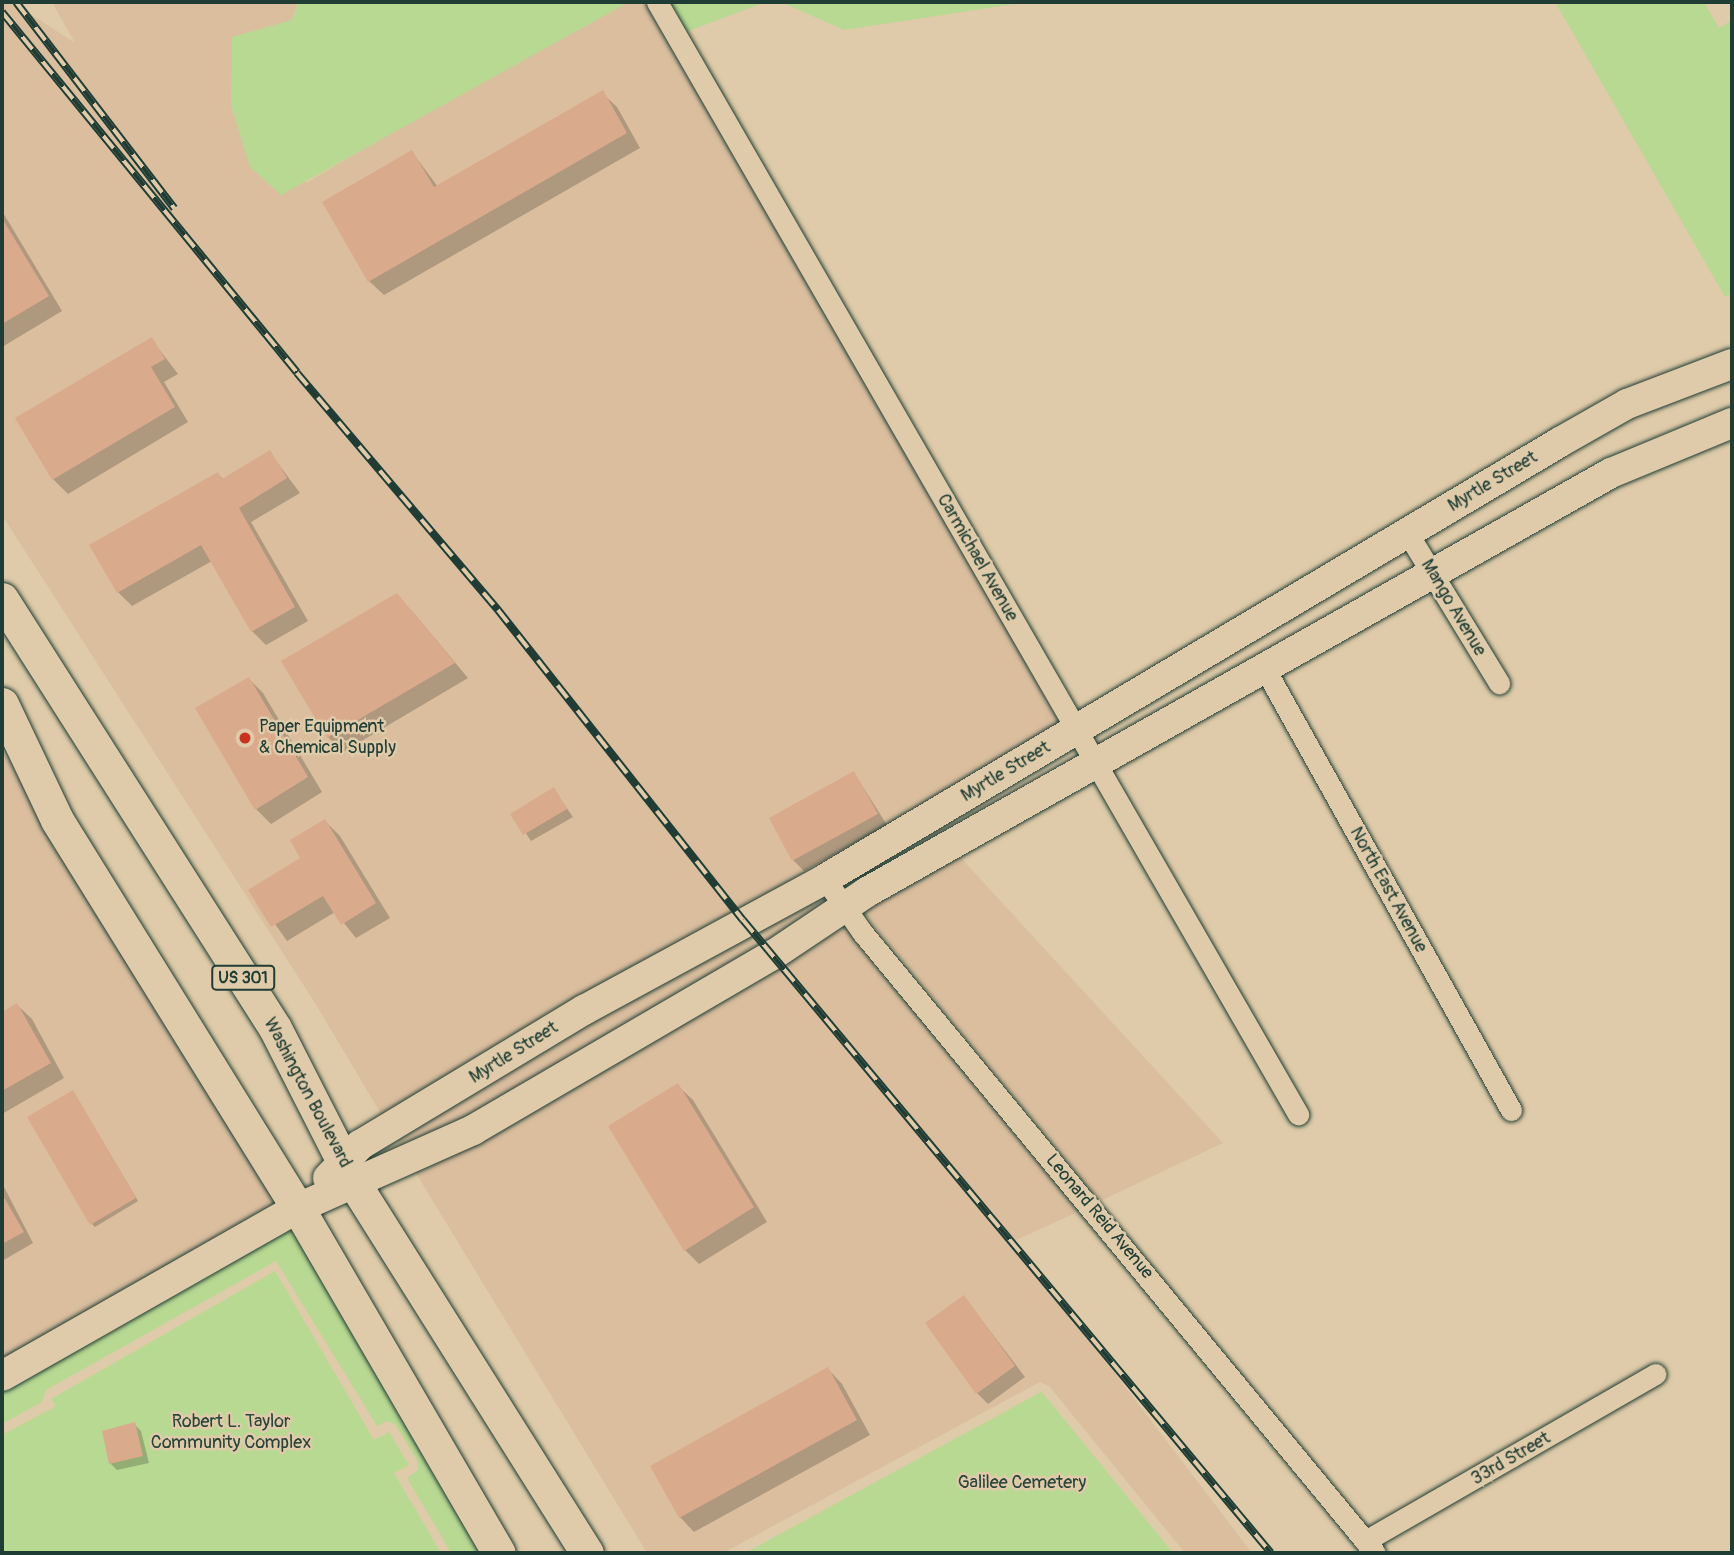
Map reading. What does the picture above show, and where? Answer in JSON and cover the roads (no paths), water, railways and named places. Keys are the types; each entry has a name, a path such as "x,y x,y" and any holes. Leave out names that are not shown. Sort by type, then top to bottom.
{"main road":[{"name":"Washington Boulevard","path":"2,599 275,1028 349,1173 587,1553"},
{"path":"2,704 64,832 298,1208 499,1553"}],"street":[{"name":"Carmichael Avenue","path":"657,2 1298,1114"},
{"name":"Myrtle Street","path":"349,1173 360,1145 584,1010 825,879 1627,404 1732,364"},
{"name":"Myrtle Street","path":"2,1376 298,1208 349,1173 472,1130 774,956 847,906 1434,576 1611,473 1732,423"},
{"name":"Mango Avenue","path":"1408,534 1499,683"},
{"name":"North East Avenue","path":"1265,669 1511,1110"},
{"name":"Leonard Reid Avenue","path":"825,879 847,906 862,932 1370,1547"},
{"name":"33rd Street","path":"1370,1547 1656,1374"}],"railway":[{"path":"16,2 174,208"},
{"path":"2,12 297,373 498,610 743,920 1271,1553"}],"place":[{"name":"Paper Equipment & Chemical Supply","path":"245,738"}],"park label":[{"name":"Robert L. Taylor Community Complex","path":"231,1433"},
{"name":"Galilee Cemetery","path":"1022,1483"}]}
